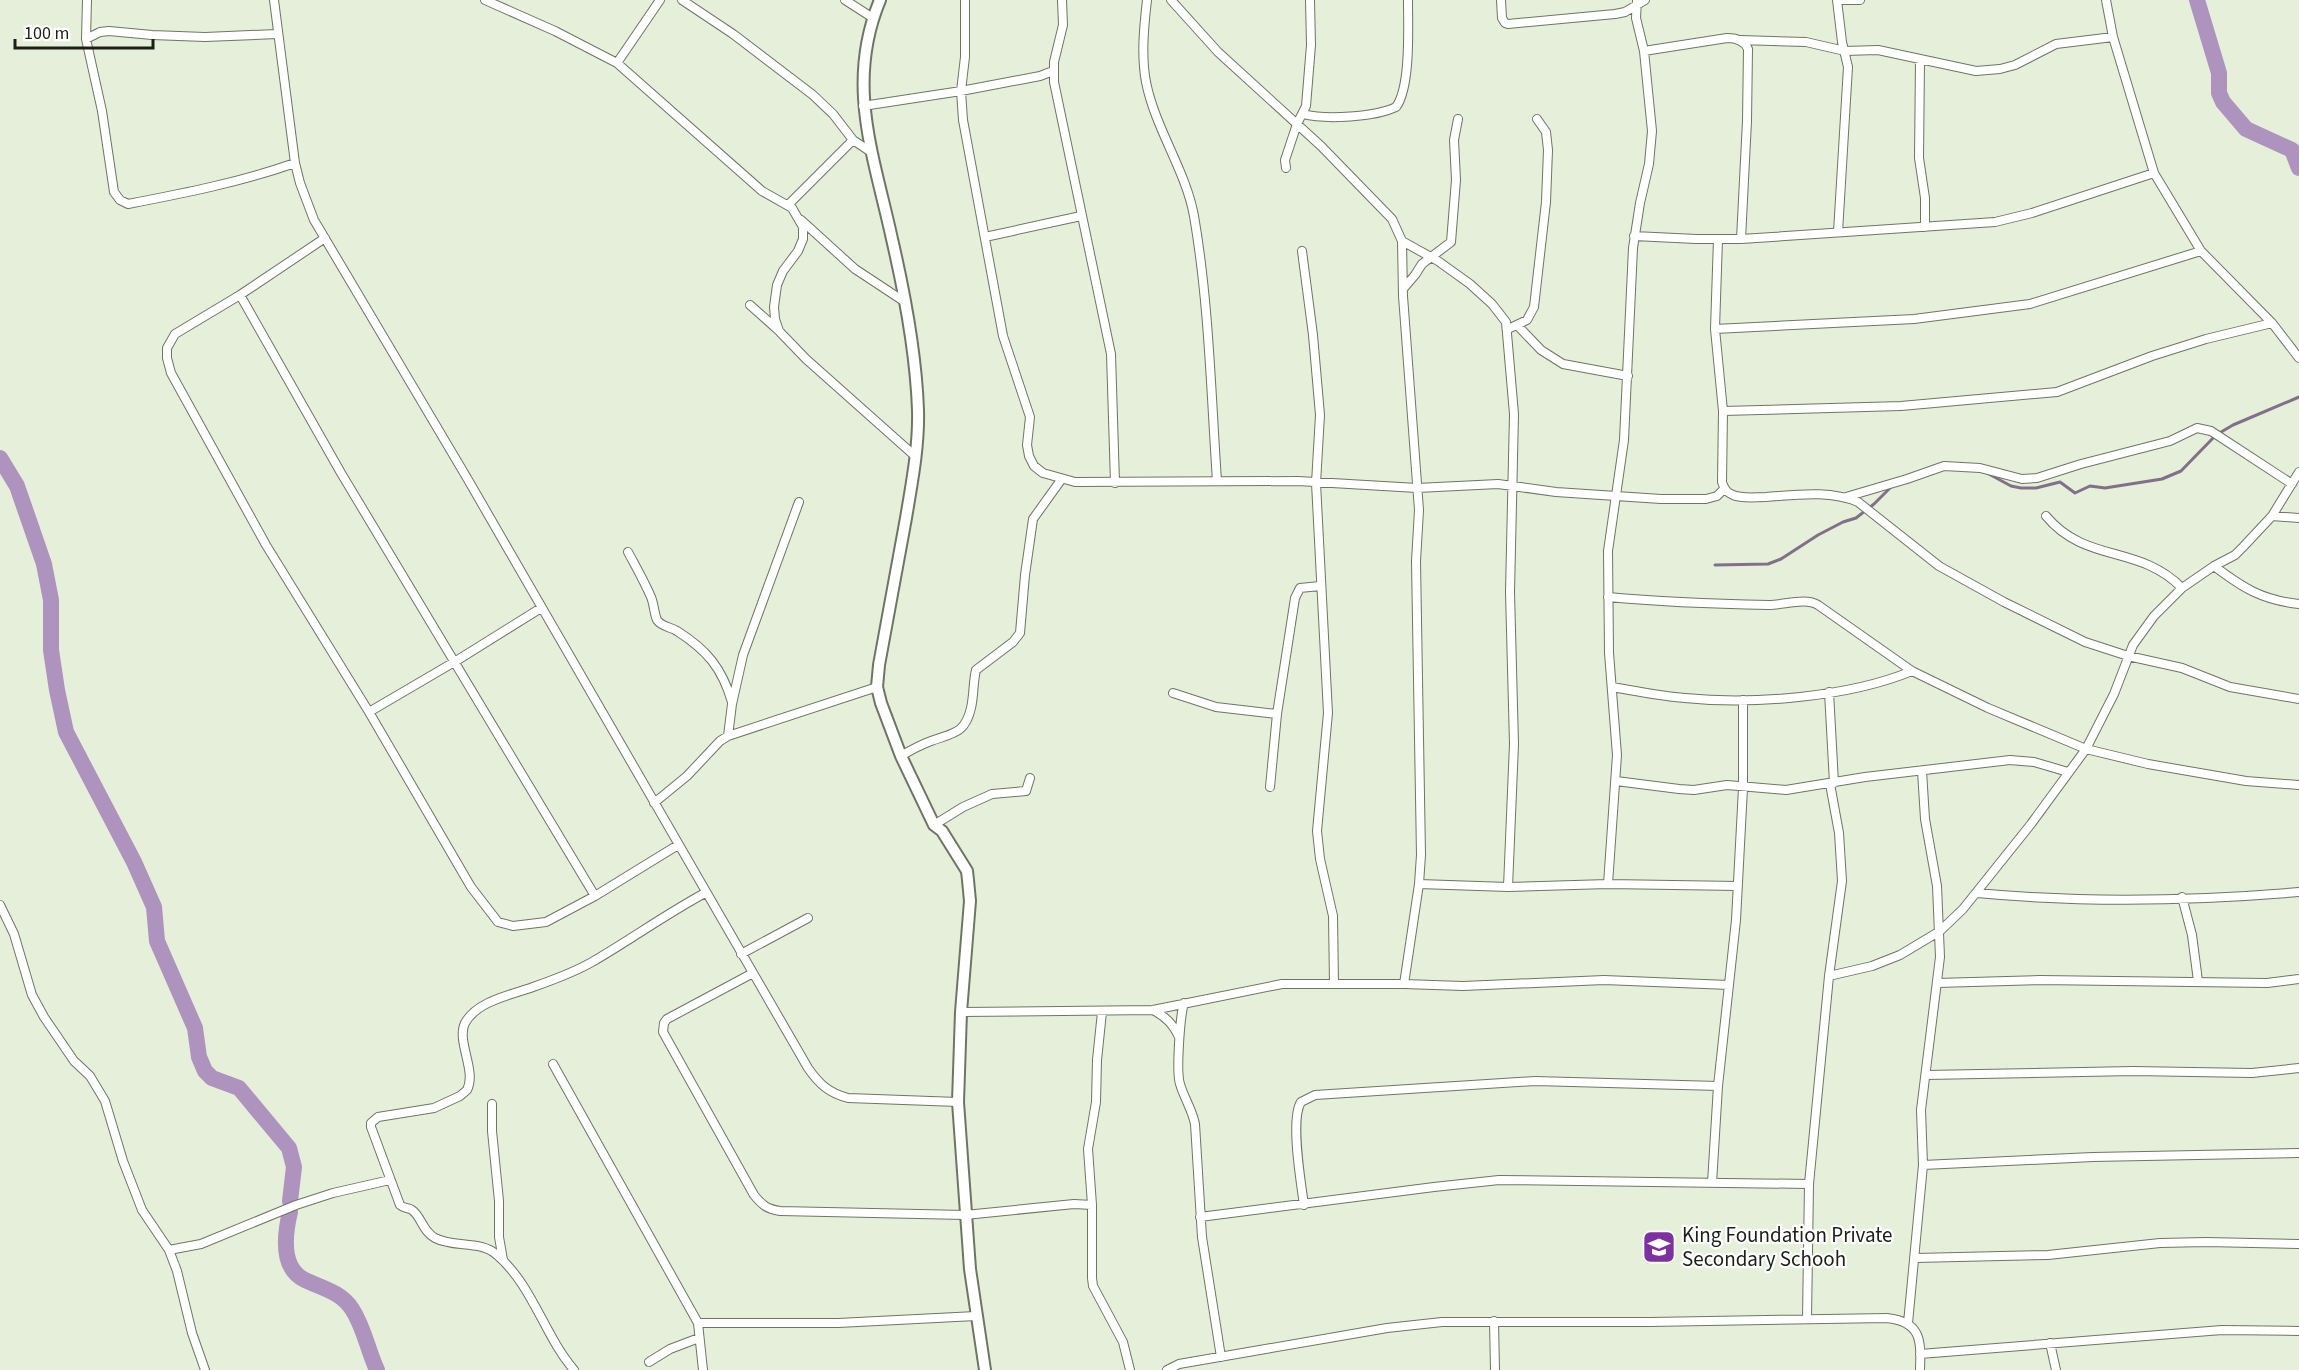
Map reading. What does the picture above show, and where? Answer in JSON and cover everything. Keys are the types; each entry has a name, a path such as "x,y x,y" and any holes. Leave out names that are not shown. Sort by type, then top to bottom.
{"street":[{"path":"87,0 86,39 102,111 114,192 120,200 128,204 213,187 295,163"},
{"path":"274,0 295,163 306,201 325,238 467,478 808,1068 821,1086 838,1095 860,1100 958,1102"},
{"path":"485,0 555,31 617,63 762,191 788,205 800,220 855,269 905,302"},
{"path":"617,63 660,0"},
{"path":"682,0 813,95 833,114 853,140 870,152"},
{"path":"845,0 873,18"},
{"path":"880,0 873,18 864,58 863,106 870,152 905,302 917,386 918,412 914,477 879,665 877,687 901,756 934,825 942,831 967,871 970,901 961,1012 958,1102 965,1215 976,1316 985,1370"},
{"path":"964,0 965,57 961,91 963,120 1003,336 1030,417 1027,445 1029,456 1034,466 1043,473 1061,480 1115,483 1217,480 1298,481 1416,488 1463,484 1513,485 1556,492 1662,499 1706,499 1717,496 1724,489 1723,411 1715,330 1718,239"},
{"path":"1062,0 1062,25 1053,71 1111,354 1115,483"},
{"path":"1147,0 1144,48 1146,82 1154,110 1192,205 1195,223 1204,302 1217,480"},
{"path":"1170,0 1218,52 1321,146 1392,219 1402,241 1403,289 1419,518 1416,561 1420,814 1419,884 1404,984"},
{"path":"1286,168 1285,160 1297,124 1303,114 1311,45 1310,0"},
{"path":"1303,114 1330,118 1396,107 1400,100 1406,71 1408,0"},
{"path":"1501,0 1502,18 1505,24 1615,14 1645,0"},
{"path":"1838,232 1848,67 1842,42 1839,0 1860,0"},
{"path":"2106,0 2113,37 2154,173 2201,251 2272,323 2299,358"},
{"path":"1608,884 1617,755 1608,597 1608,551 1622,463 1634,236 1649,164 1652,131 1644,51 1636,18 1637,3"},
{"path":"86,39 100,32 109,31 205,37 277,34"},
{"path":"1644,51 1717,39 1806,42 1845,51 1878,50 1976,70 2000,69 2030,59 2056,44 2113,37"},
{"path":"1740,40 1748,49 1741,239"},
{"path":"1920,60 1919,158 1925,198 1925,227"},
{"path":"863,106 961,91 1040,76 1053,71"},
{"path":"1403,289 1419,267 1448,246 1452,238 1456,180 1454,149 1458,119"},
{"path":"1508,329 1527,320 1534,307 1546,202 1548,150 1546,132 1537,119"},
{"path":"788,205 853,140"},
{"path":"1634,236 1741,239 1995,222 2154,173"},
{"path":"985,237 1081,216"},
{"path":"779,331 775,318 774,297 783,271 801,245 804,232 800,220"},
{"path":"325,238 240,295 175,334 167,348 171,373 266,545 369,712 471,886 498,922 513,926 546,922 678,845"},
{"path":"1402,241 1445,266 1482,294 1503,315 1508,329 1514,414 1510,592 1514,744 1508,887"},
{"path":"1302,251 1319,405 1316,483 1328,713 1317,831 1320,859 1333,916 1334,984"},
{"path":"1715,330 1914,318 2030,304 2201,251"},
{"path":"240,295 341,473 456,661 594,896"},
{"path":"750,305 806,359 915,456"},
{"path":"1723,411 1901,406 2057,392 2141,360 2206,339 2272,323"},
{"path":"1518,326 1541,350 1563,364 1628,376"},
{"path":"1846,497 1944,466 1980,468 2022,479 2037,478 2080,464 2170,441 2202,428 2211,431 2292,484"},
{"path":"1829,976 1884,962 1900,955 1940,931 1977,893 2086,749 2114,694 2133,645 2154,616 2182,588 2235,555 2272,516 2299,472"},
{"path":"901,756 915,747 953,734 966,724 972,707 976,670 1013,642 1020,633 1033,519 1061,480"},
{"path":"1724,489 1735,496 1748,497 1824,494 1846,497 1863,506 1939,566 1977,588 2085,642 2128,656 2182,668 2230,687 2299,699"},
{"path":"728,736 732,704 743,655 800,502"},
{"path":"2046,516 2058,530 2075,542 2102,552 2133,558 2156,567 2182,588"},
{"path":"2272,516 2299,518"},
{"path":"628,552 642,574 657,620 663,626 674,628 701,647 717,666 727,685 732,704"},
{"path":"2214,566 2249,591 2266,598 2299,604"},
{"path":"1270,787 1277,714 1295,598 1300,588 1320,586"},
{"path":"1608,597 1654,602 1764,604 1809,601 1912,671 1988,708 2086,749 2148,764 2246,781 2299,784"},
{"path":"369,712 541,608"},
{"path":"1612,687 1683,698 1743,700 1788,698 1889,681 1912,671"},
{"path":"654,803 687,776 720,741 728,736 877,687"},
{"path":"1807,1318 1809,1184 1829,976 1842,881 1839,833 1832,784 1829,692"},
{"path":"1173,693 1216,707 1277,714"},
{"path":"1712,1183 1718,1086 1738,886 1743,788 1743,700"},
{"path":"1616,782 1694,790 1727,785 1786,790 1865,777 2010,760 2034,762 2068,772"},
{"path":"1908,1323 1923,1165 1921,1110 1937,983 1940,931 1937,886 1925,819 1922,771"},
{"path":"934,825 963,807 992,794 1026,791 1030,778"},
{"path":"1419,884 1508,887 1608,884 1738,886"},
{"path":"574,1370 553,1342 538,1309 504,1262 492,1251 484,1248 434,1238 423,1227 412,1210 400,1205 371,1123 378,1117 441,1106 467,1090 470,1082 463,1031 465,1022 476,1010 590,963 669,912 705,892"},
{"path":"1977,893 2031,898 2182,897 2299,892"},
{"path":"2182,897 2192,935 2198,981"},
{"path":"0,905 14,934 32,995 67,1052 90,1076 100,1091 142,1210 169,1250 177,1271 192,1333 205,1370"},
{"path":"741,954 808,918"},
{"path":"753,974 667,1019 663,1032 754,1195 762,1205 771,1210 780,1211 965,1215 1074,1204 1092,1205"},
{"path":"1937,983 2040,980 2267,983 2299,979"},
{"path":"961,1012 1153,1010 1266,986 1334,984 1497,986 1571,980 1729,985"},
{"path":"1184,1003 1180,1023 1178,1080 1195,1124 1200,1217 1221,1358"},
{"path":"1153,1010 1166,1017 1174,1026 1181,1042"},
{"path":"1102,1012 1096,1102 1088,1149 1092,1205 1093,1286 1123,1342 1127,1355 1127,1366 1130,1370"},
{"path":"553,1064 698,1323 703,1370"},
{"path":"1926,1075 2133,1071 2252,1073 2299,1068"},
{"path":"1304,1205 1298,1156 1297,1113 1301,1102 1309,1096 1535,1081 1718,1086"},
{"path":"492,1104 492,1131 499,1201 499,1237 504,1262"},
{"path":"1923,1165 2093,1157 2299,1153"},
{"path":"169,1250 201,1244 296,1205 333,1193 390,1180"},
{"path":"1200,1217 1499,1180 1809,1184"},
{"path":"1915,1258 2048,1255 2160,1243 2299,1244"},
{"path":"698,1323 838,1323 976,1316"},
{"path":"1167,1370 1179,1364 1387,1328 1442,1322 1650,1322 1807,1318 1887,1318 1908,1323 1915,1330 1920,1341 1920,1370"},
{"path":"1494,1321 1495,1370"},
{"path":"1920,1354 2222,1330 2299,1331"},
{"path":"649,1362 670,1349 699,1338"},
{"path":"2050,1343 2056,1370"}],"waterway":[{"path":"2197,0 2219,73 2219,93 2223,102 2246,129 2292,150 2299,168"},
{"path":"1987,473 2011,486 2021,488 2036,488 2060,482 2075,493 2090,486 2105,488 2162,479 2181,471 2216,435 2233,425 2299,397"},
{"path":"0,458 17,486 44,564 51,600 51,650 66,732 134,862 154,907 157,941 195,1028 199,1057 205,1071 212,1078 239,1088 289,1148 294,1167 290,1201"},
{"path":"1715,565 1768,564 1781,559 1818,535 1856,518 1891,487"},
{"path":"290,1212 286,1249 291,1267 305,1280 331,1291 348,1303 360,1323 377,1370"}],"place":[{"name":"King Foundation Private Secondary Schooh","path":"1659,1247"}]}
